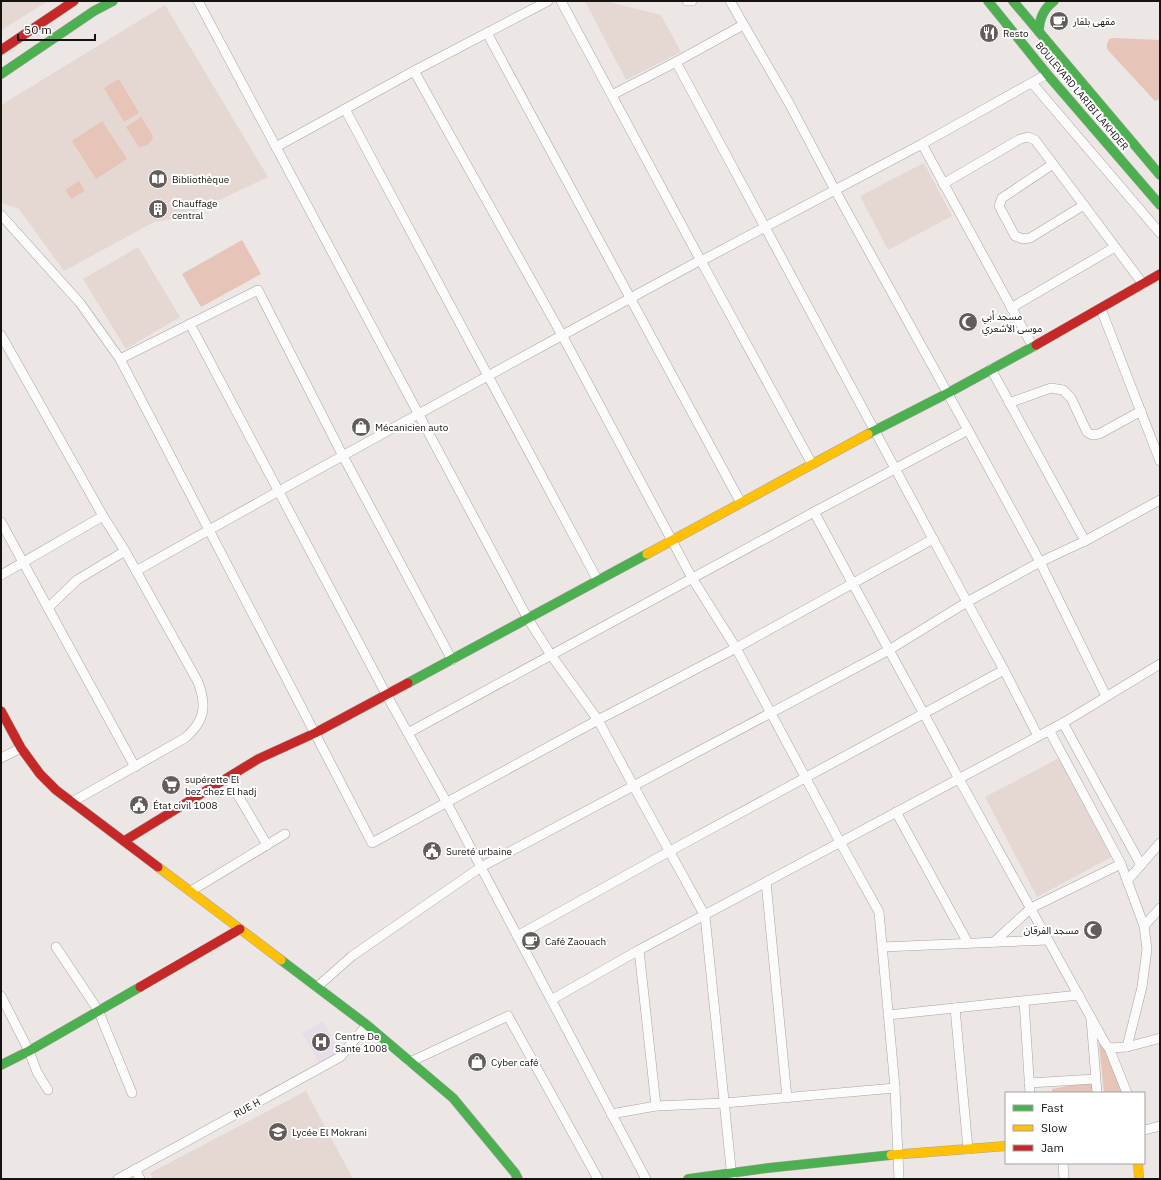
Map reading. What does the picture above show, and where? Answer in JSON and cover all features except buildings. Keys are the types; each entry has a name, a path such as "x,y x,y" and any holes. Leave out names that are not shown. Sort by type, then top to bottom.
{"street":[{"path":"1,50 74,1"},
{"path":"1,74 94,11 112,1"},
{"path":"198,1 528,619 551,655 598,720 705,916 731,1176"},
{"path":"276,147 414,71 548,1"},
{"path":"562,1 701,261 812,464"},
{"path":"687,1 692,1"},
{"path":"730,1 789,103 835,190 1040,562 1106,696"},
{"name":"BOULEVARD LARIBI LAKHDER","path":"988,1 1047,74 1160,205"},
{"name":"BOULEVARD LARIBI LAKHDER","path":"1013,1 1160,175"},
{"path":"1039,32 1039,23 1043,12 1054,1"},
{"path":"612,95 743,25"},
{"path":"487,33 741,503"},
{"path":"676,62 1004,670 1038,736"},
{"path":"414,71 562,335 692,578 736,648 879,912 895,1088 899,1179"},
{"path":"136,571 344,456 418,413 697,262 922,144 1047,74"},
{"path":"1032,83 1160,233"},
{"path":"345,109 598,581"},
{"path":"943,184 1020,138 1028,137 1035,140 1143,284"},
{"path":"922,144 1033,347"},
{"path":"1053,164 1002,198 999,206 1015,236 1023,239 1030,238 1084,205"},
{"path":"1,215 80,303 120,359 372,843 598,720 736,648 933,539"},
{"path":"1011,308 1115,247"},
{"path":"124,841 258,759 315,733 452,660 875,430 1033,347 1160,274"},
{"path":"120,359 258,290 452,660"},
{"path":"1101,309 1160,461"},
{"path":"190,324 278,492 386,694 447,803 646,1179"},
{"path":"1,335 198,682 204,704 200,719 190,733 184,738 72,802"},
{"path":"991,369 1085,541"},
{"path":"1009,403 1050,388 1063,390 1071,398 1087,432 1092,435 1099,434 1141,411"},
{"path":"408,733 968,430"},
{"path":"317,987 352,956 481,867 889,650 967,602 1040,562 1085,541 1160,500"},
{"path":"814,512 959,779 1109,1048 1127,1092"},
{"path":"1,575 103,516"},
{"path":"1,522 135,767"},
{"path":"48,608 77,580 125,551"},
{"path":"551,1000 639,950 1063,723 1106,696 1159,666"},
{"path":"517,936 670,851 1004,670"},
{"path":"1,711 21,748 40,774 56,790 367,1025 453,1098 515,1173 518,1179"},
{"path":"1063,723 1141,865"},
{"path":"1048,730 1121,864 1144,926 1147,949 1142,987 1127,1047"},
{"path":"1,758 21,748"},
{"path":"228,778 267,845"},
{"path":"896,812 968,943"},
{"path":"191,891 285,834"},
{"path":"1127,880 1160,843"},
{"path":"994,942 1031,908 1121,864"},
{"path":"766,882 787,1098"},
{"path":"1144,926 1160,908"},
{"path":"1,1065 29,1051 240,929"},
{"path":"882,947 1048,940"},
{"path":"56,948 98,1010 132,1093"},
{"path":"639,950 656,1106"},
{"path":"888,1015 1079,995"},
{"path":"1,996 29,1051 37,1072 48,1090"},
{"path":"1024,1001 1030,1092"},
{"path":"955,1008 968,1149"},
{"path":"1090,1015 1097,1092"},
{"path":"410,1062 508,1016 598,1179"},
{"name":"RUE H","path":"118,1179 340,1057 367,1025"},
{"path":"1109,1048 1127,1047 1160,1038"},
{"path":"1029,1083 1095,1079"},
{"path":"611,1114 656,1106 724,1103 895,1088"},
{"path":"1145,1130 1160,1126"},
{"path":"688,1179 731,1176 898,1154 1005,1146"},
{"path":"1063,1164 1064,1179"},
{"path":"1138,1164 1139,1179"},
{"path":"135,1169 140,1179"}],"shaded area":[{"path":"1,1 48,1 1,30"},
{"path":"585,1 605,1 661,15 681,52 626,80"},
{"path":"165,5 268,177 183,217 154,222 64,271 19,209 1,203 1,105"},
{"path":"1109,39 1160,40 1160,99 1155,101 1107,49"},
{"path":"119,79 139,113 124,122 104,88"},
{"path":"141,117 153,136 148,144 139,147 126,127"},
{"path":"102,121 127,159 96,179 72,141"},
{"path":"924,163 952,216 888,250 860,196"},
{"path":"79,181 85,191 71,199 65,190"},
{"path":"242,240 261,274 201,307 182,274"},
{"path":"138,247 180,317 126,349 83,279"},
{"path":"1063,756 1115,855 1037,897 985,797"},
{"name":"Centre De Sante 1008","path":"323,1021 339,1052 319,1063 302,1033"},
{"path":"1101,1042 1126,1092 1104,1092 1099,1043"},
{"path":"1087,1082 1093,1086 1094,1092 1052,1092 1052,1089"},
{"name":"Lycée El Mokrani","path":"306,1091 353,1179 153,1179 150,1173"}],"traffic: fast":[{"path":"1,74 94,11 113,1"},
{"path":"988,1 1047,74 1160,205"},
{"path":"1013,1 1160,175"},
{"path":"1039,32 1042,15 1047,7 1054,1"},
{"path":"868,434 948,393 1036,345"},
{"path":"408,683 647,554"},
{"path":"281,960 367,1025 453,1098 515,1173 518,1179"},
{"path":"1,1065 29,1051 140,987"},
{"path":"688,1179 768,1168 891,1155"}],"traffic: slow":[{"path":"647,554 868,434"},
{"path":"158,867 281,960"},
{"path":"891,1155 1005,1146"},
{"path":"1138,1164 1139,1179"}],"traffic: jam":[{"path":"1,50 74,1"},
{"path":"1036,345 1160,274"},
{"path":"124,841 258,759 315,733 408,683"},
{"path":"1,711 21,748 40,774 56,790 158,867"},
{"path":"140,987 240,929"}],"place":[{"name":"مقهى بلفار","path":"1059,21"},
{"name":"Resto","path":"989,33"},
{"name":"Bibliothèque","path":"158,179"},
{"name":"Chauffage central","path":"158,209"},
{"name":"مسجد أبي موسى الأشعري","path":"968,322"},
{"name":"Mécanicien auto","path":"361,427"},
{"name":"supérette El bez chez El hadj","path":"171,785"},
{"name":"État civil 1008","path":"139,805"},
{"name":"Sureté urbaine","path":"432,851"},
{"name":"مسجد الفرقان","path":"1093,930"},
{"name":"Café Zaouach","path":"531,941"},
{"name":"Centre De Sante 1008","path":"321,1042"},
{"name":"Cyber café","path":"477,1062"},
{"name":"Lycée El Mokrani","path":"278,1132"}]}
